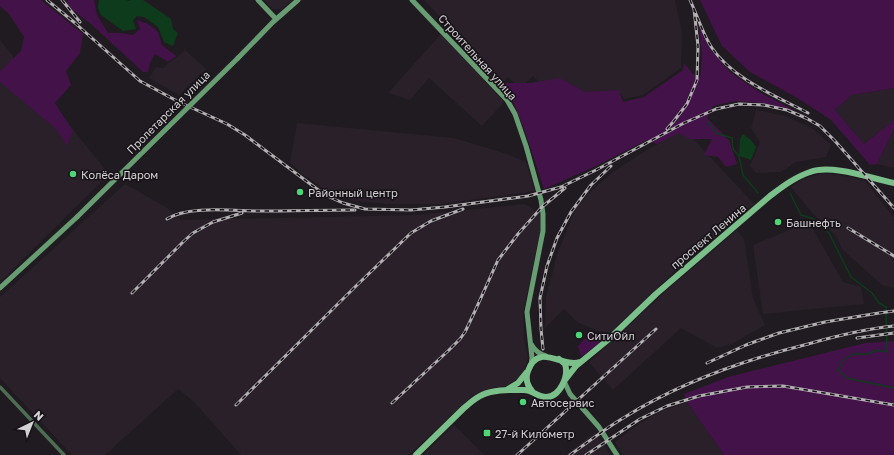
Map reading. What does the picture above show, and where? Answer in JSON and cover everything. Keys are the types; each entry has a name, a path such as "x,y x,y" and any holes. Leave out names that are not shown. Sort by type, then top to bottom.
{"main road":[{"name":"проспект Ленина","path":"564,380 581,362 609,339 656,294 770,196 801,175 811,171 831,169 894,183"},
{"path":"505,390 522,379 536,359 548,357 569,363 581,362"},
{"path":"416,455 464,408 477,398 489,393 505,390 532,391 540,396 546,397 555,394 559,390 566,373 565,364 559,359"},
{"path":"529,369 526,378 532,391"}],"street":[{"path":"258,0 276,19"},
{"name":"Пролетарская улица","path":"0,288 77,217 276,19 298,0"},
{"name":"Строительная улица","path":"412,0 507,100 515,114 526,146 541,200 543,214 543,231 527,312 532,358 529,369"},
{"path":"531,343 536,351 548,357"},
{"path":"564,380 570,394 599,427 617,455"},
{"path":"0,387 64,455"},
{"path":"555,394 564,391 570,394"}],"shaded area":[{"path":"0,0 41,0 83,34 80,53 66,71 71,85 55,103 73,131 67,146 56,129 0,82 0,71 21,51 24,37 9,14 0,6"},
{"path":"68,0 94,0 97,15 108,33 133,35 140,29 137,20 148,24 158,32 162,45 176,56 168,62 155,54 150,63 148,72 143,72 92,25 65,4"},
{"path":"99,0 143,0 171,19 173,29 178,33 173,46 164,42 158,27 144,17 137,16 133,20 136,29 123,31 101,15 98,8"},
{"path":"264,0 292,0 281,9 273,9"},
{"path":"424,0 675,0 682,32 681,68 643,95 624,99 621,93 586,96 553,95 533,76 520,89 508,77 504,81 499,81"},
{"path":"700,0 894,0 894,88 852,95 835,110 864,144 894,120 894,129 877,164 870,165 831,120 799,99 750,72 722,46"},
{"path":"699,26 709,48 730,72 759,92 794,110 762,103 736,101 713,106 707,118 729,140 737,164 726,167 718,157 704,155 712,139 690,139 679,133 657,144 647,140 596,166 544,189 525,131 512,99 499,83 530,83 560,78 585,92 619,90 623,102 644,97 683,70 684,63 693,74 700,78 702,56"},
{"path":"441,34 504,102 482,126 429,78 410,100 388,93"},
{"path":"0,40 109,174 0,282"},
{"path":"185,50 206,69 179,95 149,78 156,67 163,68"},
{"path":"894,88 894,120 864,144 835,110 852,95"},
{"path":"756,110 786,116 813,129 831,145 826,157 796,162 781,172 756,173 750,166 760,142 751,128"},
{"path":"297,123 454,138 507,154 526,162 535,191 440,204 386,204 355,201 332,194 302,174 290,163"},
{"path":"684,129 754,204 707,245 681,265 610,333 598,331 577,322 564,309 545,328 546,297 557,255 575,209 592,190 613,172 642,153"},
{"path":"894,129 894,168 877,164"},
{"path":"743,134 751,140 756,147 751,160 739,156 740,139"},
{"path":"819,174 831,174 865,181 894,218 894,288 882,285 842,249 837,237 813,214 791,187 801,180"},
{"path":"125,184 166,207 181,220 418,215 525,204 540,214 541,227 523,314 524,338 528,358 524,370 517,379 506,386 493,388 472,396 409,455 241,455 193,401 178,389 105,455 72,455 0,378 0,297"},
{"path":"809,222 843,282 861,287 864,304 763,314 753,245"},
{"path":"737,230 744,239 753,298 765,325 732,344 717,348 681,328 613,390 589,362 675,283"},
{"path":"593,333 601,339 600,343 582,356 578,346 590,334"},
{"path":"894,341 894,455 724,455 687,402 684,394 728,377 865,343"},
{"path":"687,402 724,455 623,455 615,442 640,423 662,411"},
{"path":"454,425 484,455 423,455"},
{"path":"595,432 611,455 566,455"}],"waterway":[{"path":"708,122 716,133 732,138 733,149 739,156 743,175 758,193"},
{"path":"790,193 801,215 814,219 829,233 851,277 872,293 879,303 886,307 887,352 878,350 867,354 852,354 843,360 838,370 847,378 894,388"}],"railway":[{"path":"47,0 140,81 177,101 227,124 245,135 325,195 343,203 365,209 411,210 445,207 528,196 561,187 684,123 716,109 739,104 764,105 787,110 820,126 894,208"},
{"path":"62,0 80,22"},
{"path":"667,129 687,104 697,80 698,46 694,9 690,0"},
{"path":"694,9 709,44 731,69 756,86 808,113"},
{"path":"543,349 540,298 547,266 557,238 571,212 591,185 611,166"},
{"path":"392,403 460,339 465,332 498,260 518,234 542,207 565,188"},
{"path":"236,405 411,233 431,221 463,209"},
{"path":"167,219 176,215 199,210 355,210"},
{"path":"132,293 193,233 213,222 242,213"},
{"path":"848,228 894,256"},
{"path":"707,363 746,345 779,333 825,322 894,311"},
{"path":"570,455 611,426 646,404 714,373 760,357 829,338 894,326"},
{"path":"517,455 656,329"},
{"path":"857,338 894,333"},
{"path":"586,455 640,419 667,406 699,396 747,387 783,386 894,405"}],"place":[{"name":"Колёса Даром","path":"73,174"},
{"name":"Районный центр","path":"300,192"},
{"name":"Башнефть","path":"778,222"},
{"name":"СитиОйл","path":"579,335"},
{"name":"Автосервис","path":"523,402"},
{"name":"27-й Километр","path":"487,433"}]}
